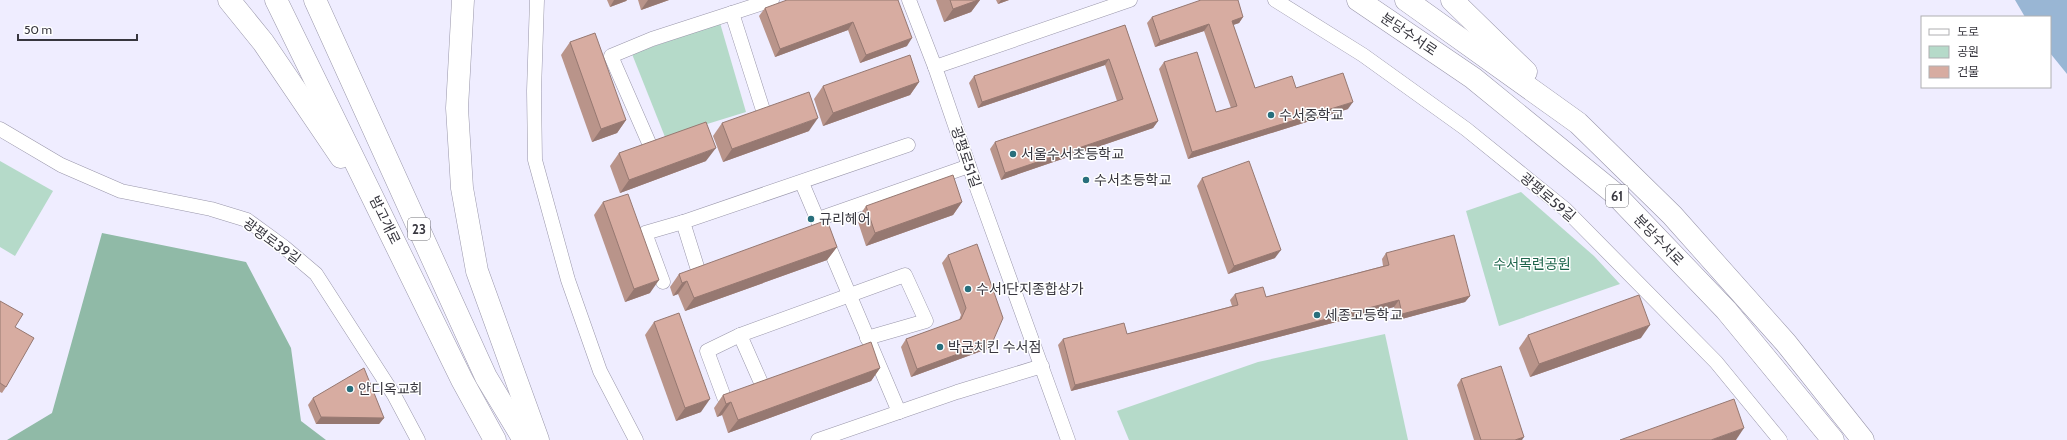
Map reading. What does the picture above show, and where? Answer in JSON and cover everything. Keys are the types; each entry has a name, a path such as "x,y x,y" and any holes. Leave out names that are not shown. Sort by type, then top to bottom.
{"main road":[{"name":"23","path":"229,0 263,42 387,226"},
{"name":"밤고개로","path":"276,0 462,380 495,440"},
{"path":"463,0 457,108 462,188 477,271 538,440"},
{"name":"분당수서로","path":"1358,0 1473,78 1614,193 1726,310 1833,440"},
{"name":"분당수서로","path":"1406,0 1578,123 1672,215 1786,342 1863,440"},
{"path":"1452,0 1578,123"},
{"name":"밤고개로","path":"318,7 486,377 524,440"}],"street":[{"path":"537,0 534,91 535,160 568,280 600,371 636,440"},
{"path":"649,143 611,56 652,38 772,0"},
{"name":"광평로51길","path":"908,0 935,67 968,166 1068,440"},
{"path":"935,67 1130,0"},
{"name":"광평로59길","path":"1275,0 1382,69 1466,129 1565,209 1716,362 1780,440"},
{"path":"732,13 763,110"},
{"name":"광평로39길","path":"0,129 61,165 121,191 211,209 247,220 284,247 316,274 394,395 418,440"},
{"path":"663,282 645,233 802,183 908,145"},
{"path":"818,219 968,166"},
{"path":"802,183 899,412"},
{"path":"683,222 698,270"},
{"path":"724,397 707,351 740,335 905,276 926,320 867,338"},
{"path":"740,335 762,385"},
{"path":"818,440 1042,366"}],"green space":[{"path":"720,23 746,112 665,137 632,54"},
{"path":"0,161 53,191 15,256 0,247"},
{"name":"수서목련공원","path":"1521,192 1594,256 1620,284 1499,326 1466,211"},
{"path":"102,233 246,262 291,348 301,421 326,440 7,440 52,413"},
{"path":"1385,334 1408,440 1129,440 1117,411 1258,362"}],"water":[{"path":"2015,0 2067,0 2067,74 2051,54 2051,16 2024,16"}],"building":[{"path":"787,0 898,0 912,38 866,55 853,22 780,49 765,8"},
{"path":"950,0 978,0 953,9"},
{"path":"1201,0 1238,0 1243,17 1232,21 1255,88 1292,76 1296,88 1343,73 1353,102 1192,152 1164,62 1197,52 1216,112 1237,106 1209,24 1160,41 1152,17"},
{"path":"1125,25 1158,121 1005,173 995,142 1123,99 1109,59 982,102 974,76"},
{"path":"595,33 626,120 601,129 570,42"},
{"path":"910,55 919,82 833,113 823,86"},
{"path":"809,92 818,118 732,149 722,123"},
{"path":"706,122 716,148 629,180 619,153"},
{"path":"1249,161 1281,250 1234,266 1202,178"},
{"path":"953,175 962,202 875,233 866,206"},
{"path":"628,194 659,280 634,289 603,202"},
{"path":"827,220 837,247 694,298 687,281 682,283 679,274"},
{"path":"1454,235 1470,296 1402,314 1399,300 1075,385 1063,339 1124,323 1127,334 1238,305 1235,294 1263,287 1266,297 1389,265 1386,253"},
{"name":"수서1단지종합상가","path":"977,244 1003,318 993,341 917,369 906,339 961,319 966,308 948,255"},
{"path":"1639,295 1650,325 1539,364 1528,335"},
{"path":"0,301 23,314 15,327 34,338 6,387 0,383"},
{"path":"679,313 710,399 685,408 654,322"},
{"path":"871,342 880,368 738,420 731,402 726,404 723,395"},
{"path":"1501,366 1524,437 1515,440 1481,440 1461,379"},
{"name":"안디옥교회","path":"364,368 384,418 321,417 313,398"},
{"path":"1734,399 1744,428 1711,440 1620,440"}],"place":[{"name":"수서중학교","path":"1271,115"},
{"name":"서울수서초등학교","path":"1013,154"},
{"name":"수서초등학교","path":"1086,180"},
{"name":"규리헤어","path":"811,219"},
{"name":"수서1단지종합상가","path":"968,289"},
{"name":"세종고등학교","path":"1317,315"},
{"name":"박군치킨 수서점","path":"940,347"},
{"name":"안디옥교회","path":"350,389"}]}
